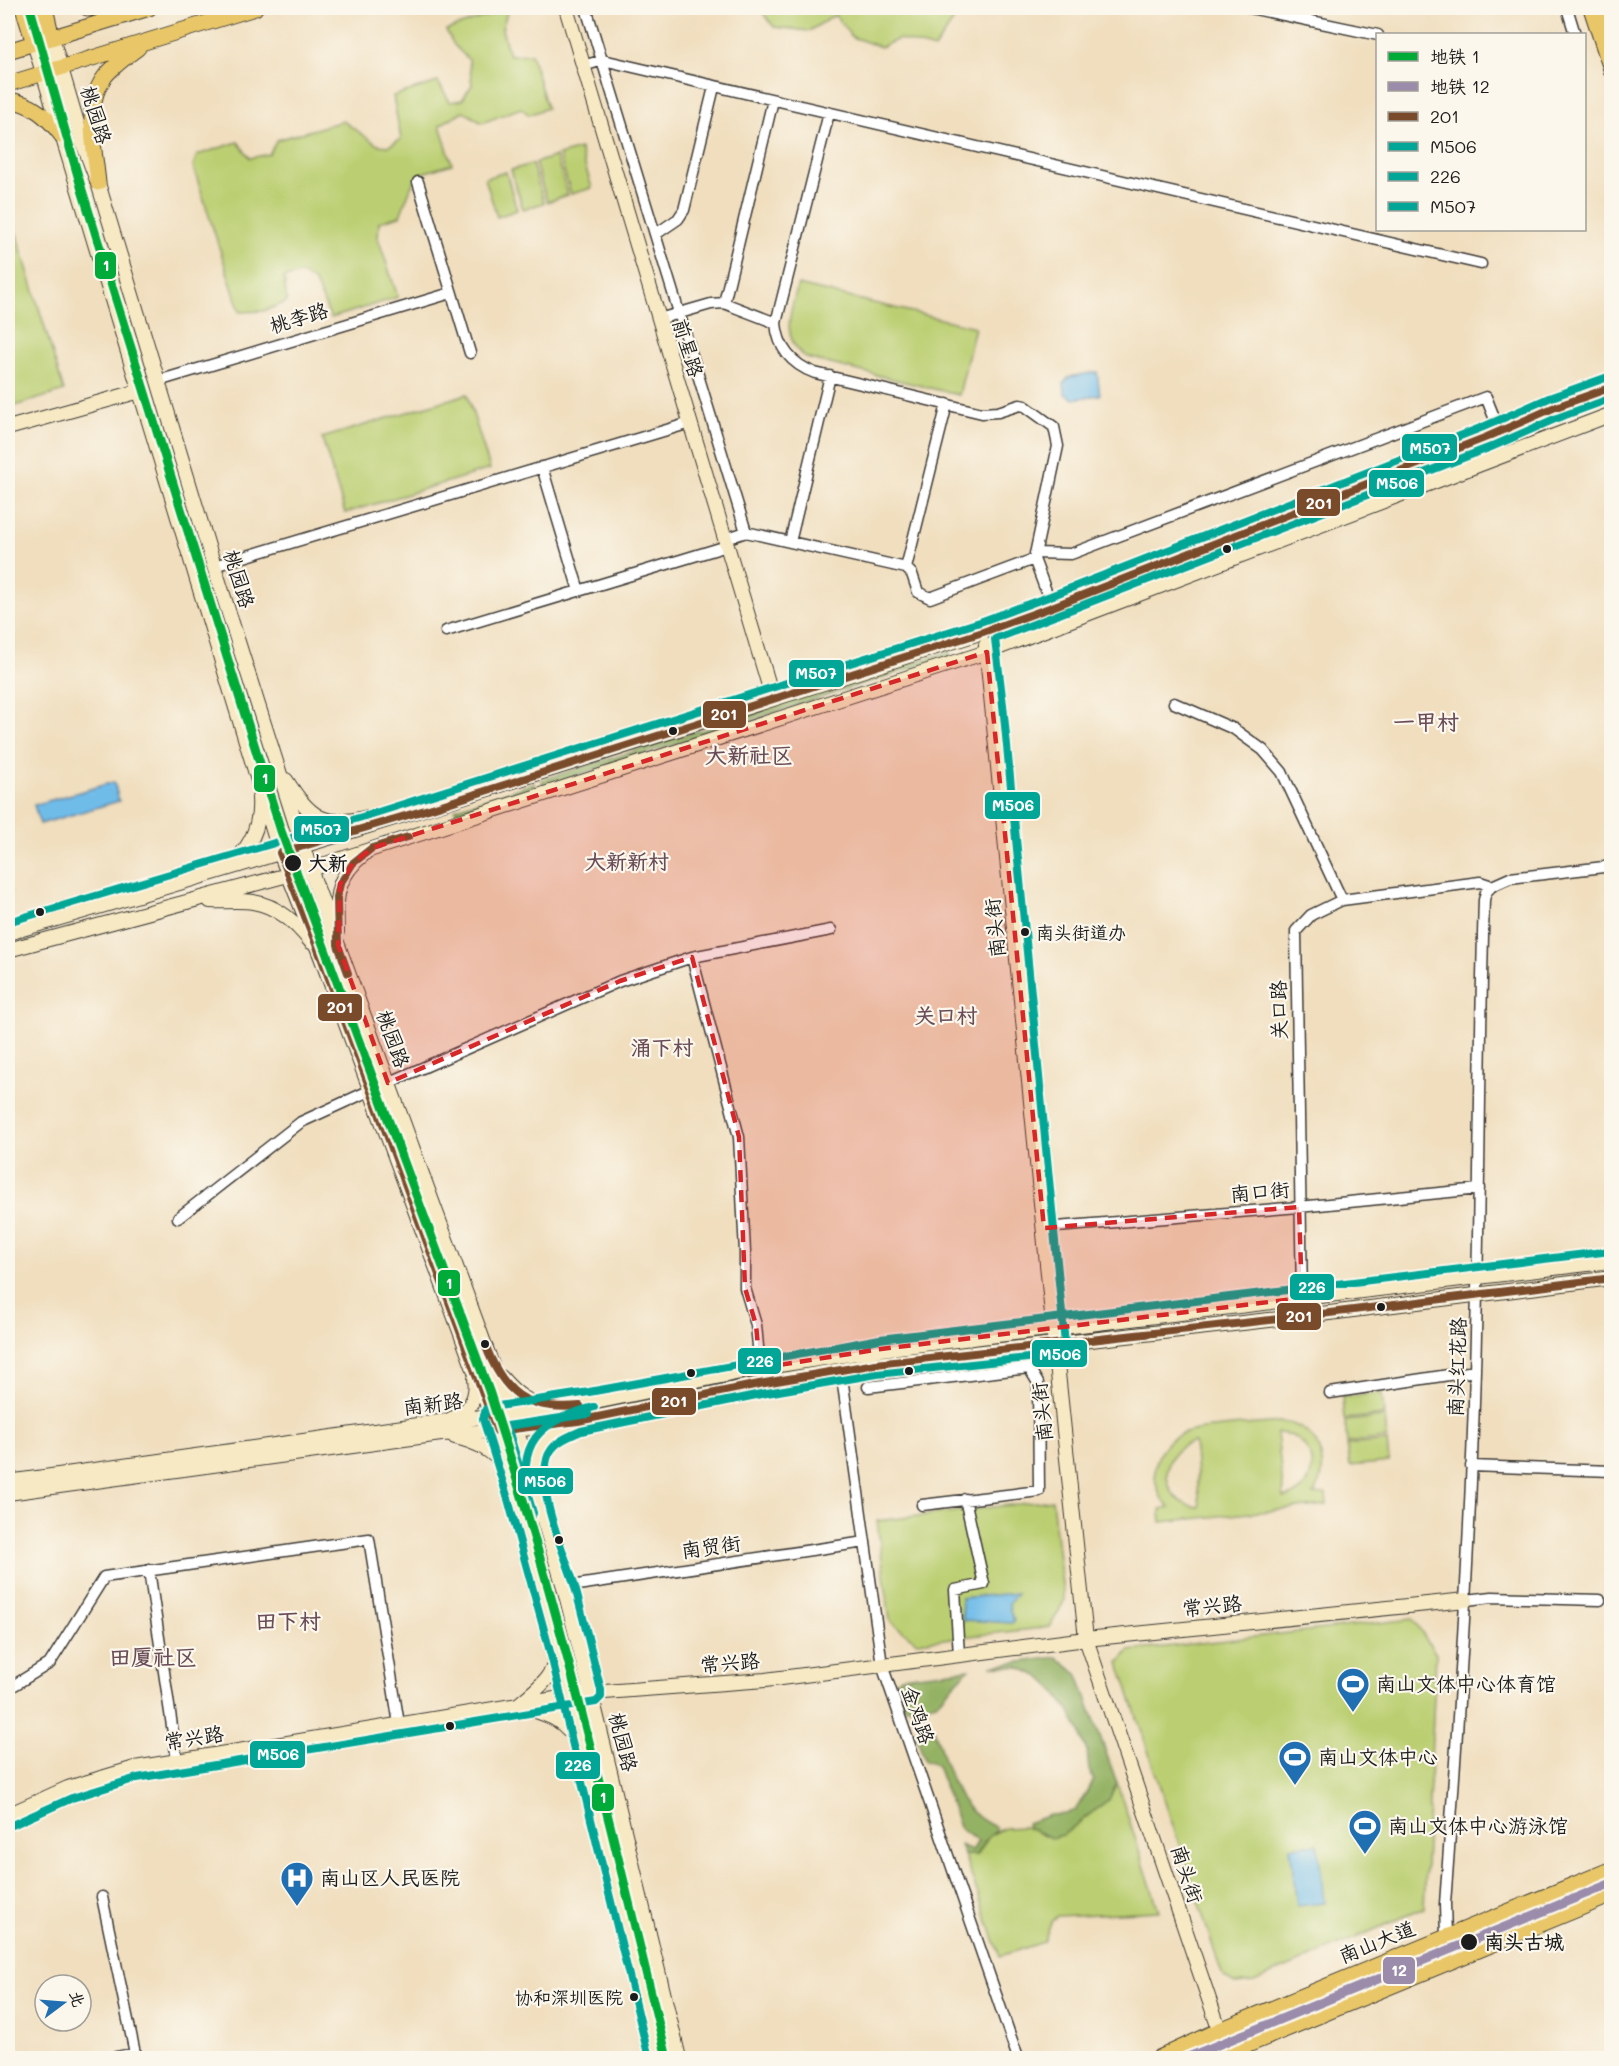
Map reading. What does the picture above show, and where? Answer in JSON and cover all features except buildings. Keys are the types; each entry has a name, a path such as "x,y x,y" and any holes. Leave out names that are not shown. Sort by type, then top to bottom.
{"main road":[{"path":"22,8 34,43"},
{"path":"45,8 52,38"},
{"path":"87,8 120,8"},
{"path":"8,51 149,8"},
{"path":"8,84 255,8"},
{"name":"前星路","path":"566,8 773,699"},
{"path":"1591,8 1611,72"},
{"path":"1605,8 1611,28"},
{"name":"桃园路","path":"52,38 302,846 517,1430 564,1587 679,2058"},
{"path":"98,183 92,123 94,97 106,76 146,41"},
{"name":"桃园路","path":"34,43 280,853 495,1424 573,1696 660,2058"},
{"path":"8,100 24,103 40,112 62,136"},
{"path":"8,933 218,873 432,808 983,632 1611,387"},
{"path":"8,428 140,391"},
{"path":"8,950 288,875 987,652 1611,414"},
{"name":"南头街","path":"983,632 987,652 1054,1345 1086,1639 1220,2030 1224,2057"},
{"path":"275,761 297,797 309,810 328,822 351,822 382,814 432,808"},
{"path":"218,873 239,857 254,833 260,810 255,769"},
{"path":"338,945 337,897 340,884 353,863 372,848"},
{"path":"199,900 255,902 272,908 294,922 321,957"},
{"name":"南新路","path":"495,1424 512,1415 576,1407 760,1368 881,1349 1611,1261"},
{"name":"南新路","path":"8,1482 440,1428 495,1424 517,1430 578,1421 759,1384 924,1358 1054,1345 1611,1278"},
{"path":"440,1428 470,1406 476,1384 474,1367"},
{"path":"495,1371 514,1392 528,1401 541,1406 576,1407"},
{"path":"535,1491 534,1469 540,1448 553,1433 578,1421"},
{"path":"440,1428 490,1452 500,1461 513,1483"},
{"name":"南新路","path":"8,1494 440,1428"},
{"name":"常兴路","path":"8,1815 47,1796 90,1780 135,1768 591,1693 765,1680 1086,1639 1466,1600"},
{"path":"518,1705 541,1686 550,1675 558,1654 558,1639"},
{"path":"518,1705 560,1720 570,1729 587,1753"},
{"name":"南山大道","path":"1159,2058 1220,2030 1611,1869"},
{"path":"1224,2057 1611,1895"}],"street":[{"path":"586,8 746,532"},
{"path":"1250,8 1376,35"},
{"path":"1567,8 1575,33"},
{"path":"583,66 603,60 1481,264"},
{"path":"656,234 675,222 684,210 714,87"},
{"path":"724,303 773,100"},
{"path":"829,113 776,323 777,336 789,357 806,369 990,413 1020,405 1025,406 1054,427 1058,438 1057,456 1034,556 1052,607"},
{"path":"418,182 470,353"},
{"name":"桃李路","path":"158,381 451,293"},
{"path":"659,320 711,304 724,303 776,323"},
{"path":"790,542 830,376"},
{"path":"446,631 579,591 726,542 746,532 906,568 912,574 918,592 925,597 934,598 1034,556 1071,554 1486,397 1500,432"},
{"path":"906,568 947,404"},
{"path":"214,566 690,423"},
{"path":"542,467 579,591"},
{"path":"1174,703 1234,729 1263,750 1282,772 1342,900"},
{"path":"1492,886 1510,878 1611,866"},
{"name":"关口路","path":"1302,1298 1296,931 1311,915 1342,900 1480,882 1492,886"},
{"name":"南头红花路","path":"1446,1937 1446,1904 1466,1600 1475,1371 1484,900 1486,892 1492,886"},
{"path":"388,1083 620,981 692,957 831,930"},
{"path":"692,957 739,1137 745,1288 756,1325 760,1368"},
{"path":"178,1218 301,1122 371,1090"},
{"name":"南口街","path":"1044,1228 1299,1207 1479,1189"},
{"path":"868,1387 1029,1368 1038,1383 1039,1491 922,1505"},
{"name":"金鸡路","path":"841,1370 882,1665 1018,2058"},
{"path":"1330,1393 1475,1371"},
{"path":"1471,1466 1611,1471"},
{"path":"959,1655 955,1590 984,1584 965,1499"},
{"path":"8,1689 50,1663 104,1577 369,1539 399,1724"},
{"name":"南贸街","path":"564,1587 864,1542"},
{"path":"149,1570 177,1760"},
{"path":"1466,1600 1492,1597 1600,1600"},
{"path":"102,1897 136,2056 111,2058"}],"highlighted area":[{"path":"987,652 1044,1228 1299,1207 1302,1298 881,1349 760,1368 756,1325 745,1288 739,1137 692,957 620,981 388,1083 338,945 340,884 353,863 372,848"}],"green space":[{"path":"759,8 951,8 954,20 934,49 899,39 881,47 852,37 835,15 809,31 774,27"},
{"path":"508,9 502,29 509,55 531,54 547,108 529,115 521,108 482,123 463,111 440,125 452,164 419,174 411,187 400,216 379,222 378,238 398,297 331,318 314,281 301,274 284,278 287,302 264,311 240,312 193,166 197,155 238,142 250,158 269,154 277,140 343,121 378,145 389,146 401,139 393,96 438,82 450,102 462,100 472,85 469,60 454,45 446,30"},
{"path":"580,149 592,188 571,194 559,155"},
{"path":"556,156 568,195 547,202 535,163"},
{"path":"532,164 544,203 523,209 511,170"},
{"path":"506,172 517,210 497,217 485,178"},
{"path":"8,211 64,391 8,408"},
{"path":"798,285 975,327 959,395 806,358 793,342 789,324"},
{"path":"467,394 490,469 345,513 322,438"},
{"path":"950,651 951,656 543,786 542,780"},
{"path":"534,783 535,789 456,814 455,809"},
{"path":"1382,1393 1384,1415 1344,1419 1342,1397"},
{"path":"1385,1417 1387,1438 1347,1443 1345,1421"},
{"path":"1280,1422 1293,1424 1303,1430 1318,1448 1322,1459 1322,1472 1313,1495 1326,1494 1327,1505 1161,1522 1160,1510 1170,1508 1158,1491 1155,1471 1159,1456 1167,1443 1175,1437 1196,1430","holes":["1277,1433 1291,1435 1301,1442 1308,1451 1311,1463 1311,1474 1306,1484 1297,1493 1284,1498","1194,1442 1200,1507 1187,1504 1177,1498 1170,1489 1167,1478 1168,1467 1172,1456 1181,1448"]},
{"path":"1387,1441 1389,1462 1350,1466 1347,1445"},
{"path":"1052,1500 1064,1601 1050,1627 917,1642 890,1621 877,1521"},
{"name":"南山文体中心","path":"1413,1619 1436,1654 1424,1908 1254,1982 1235,1984 1223,1977 1119,1663 1129,1651"},
{"path":"1057,1657 1078,1675 1117,1783 1109,1799 1063,1835 1051,1838 1028,1828 1027,1823 1050,1815 1066,1814 1076,1810 1094,1780 1089,1770 1087,1752 1069,1710 1040,1677 1019,1667 991,1666"},
{"path":"969,1669 936,1703 915,1708 904,1706 897,1681 901,1677"},
{"path":"934,1729 948,1773 961,1798 981,1819 995,1827 996,1831 984,1841 977,1855 964,1855 960,1845 972,1851 978,1841 959,1826 937,1766 931,1762 925,1762 916,1734"},
{"path":"1117,1783 1159,1911 1057,1916 1051,1922 1044,1942 1000,1956 964,1855 977,1855 990,1835 1005,1828 1026,1827 1044,1836 1063,1835 1109,1799"}],"water":[{"path":"1097,372 1100,395 1074,399 1065,394 1064,383 1069,377"},
{"path":"114,782 119,801 40,824 34,805"},
{"path":"1018,1593 1009,1603 1014,1620 1012,1623 963,1620 961,1598"},
{"path":"1318,1844 1324,1903 1297,1906 1290,1847"}],"metro line":[{"name":"1","path":"30,8 82,190 281,831 489,1391 515,1473 584,1723 667,2058"},
{"name":"12","path":"1186,2058 1612,1883"}],"transit line":[{"name":"M507","path":"8,922 372,814 980,622 1483,427 1549,398 1608,377"},
{"name":"201","path":"1612,387 1553,408 1487,437 983,632 432,808 280,853 321,957 497,1431 578,1421 759,1384 876,1364 1305,1316 1612,1278"},
{"name":"M506","path":"12,1825 72,1798 137,1778 596,1702 601,1697 601,1690 578,1597 553,1522 545,1489 547,1459 549,1453 560,1441 581,1431 761,1394 877,1374 1062,1353 1065,1344 995,639 1612,398"},
{"name":"201","path":"348,973 338,945 337,897 340,884 353,863 372,848 408,837"},
{"name":"226","path":"649,2058 552,1659 508,1499 483,1419 486,1409 880,1339 1611,1251"},
{"name":"201","path":"485,1344 500,1375 519,1395 531,1402 545,1405 580,1406"},
{"name":"226","path":"532,1517 526,1474 527,1458 532,1444 541,1432 554,1422 594,1407"},
{"name":"M506","path":"533,1513 507,1426 588,1414"}],"place":[{"name":"大新","path":"293,863"},
{"name":"南头街道办","path":"1025,932"},
{"name":"南山文体中心体育馆","path":"1353,1713"},
{"name":"南山文体中心","path":"1295,1786"},
{"name":"南山文体中心游泳馆","path":"1365,1855"},
{"name":"南山区人民医院","path":"297,1907"},
{"name":"南头古城","path":"1469,1942"},
{"name":"协和深圳医院","path":"634,1997"}],"district":[{"name":"一甲村","path":"1426,722"},
{"name":"大新社区","path":"749,755"},
{"name":"大新新村","path":"627,862"},
{"name":"关口村","path":"946,1016"},
{"name":"涌下村","path":"662,1048"},
{"name":"田下村","path":"288,1621"},
{"name":"田厦社区","path":"153,1657"}]}
